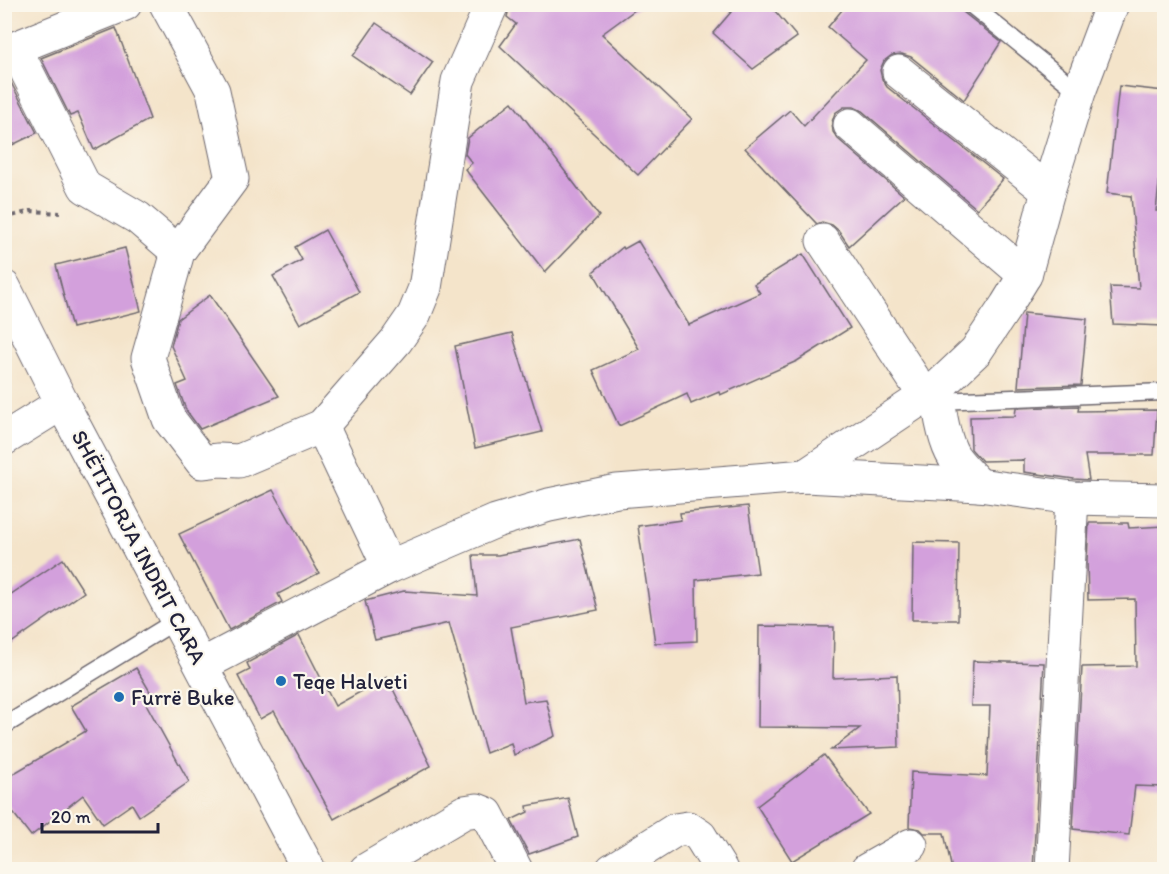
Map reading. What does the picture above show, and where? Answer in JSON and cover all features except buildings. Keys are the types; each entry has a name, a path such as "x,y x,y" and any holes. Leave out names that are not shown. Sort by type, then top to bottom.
{"street":[{"path":"125,4 15,48 85,187 138,218 178,252"},
{"path":"166,4 213,91 232,178 178,252 148,358 169,419 202,462 239,461 322,426 396,341 414,315 425,288 458,81 492,4"},
{"path":"805,476 933,395 976,351 1006,306 1025,275 1079,92 1112,4"},
{"path":"900,72 1048,191"},
{"path":"850,125 1025,275"},
{"path":"823,241 933,395 948,446 956,459 979,485"},
{"name":"SHËTITORJA INDRIT CARA","path":"4,287 62,403 309,870"},
{"path":"4,439 62,403"},
{"path":"322,426 389,567"},
{"path":"202,665 389,567 496,521 549,505 617,490 805,476 979,485 1072,498 1164,500"},
{"path":"1052,870 1072,498"},
{"path":"366,870 464,812 477,810 487,814 516,870"},
{"path":"612,870 675,830 688,828 700,836 721,870"},
{"path":"867,870 911,845"}],"lane":[{"path":"970,4 1079,92"},
{"path":"933,395 1164,392"},
{"path":"4,726 177,620"}],"path":[{"path":"4,218 31,211"}],"place":[{"name":"Teqe Halveti","path":"281,681"},
{"name":"Furrë Buke","path":"119,697"}]}
